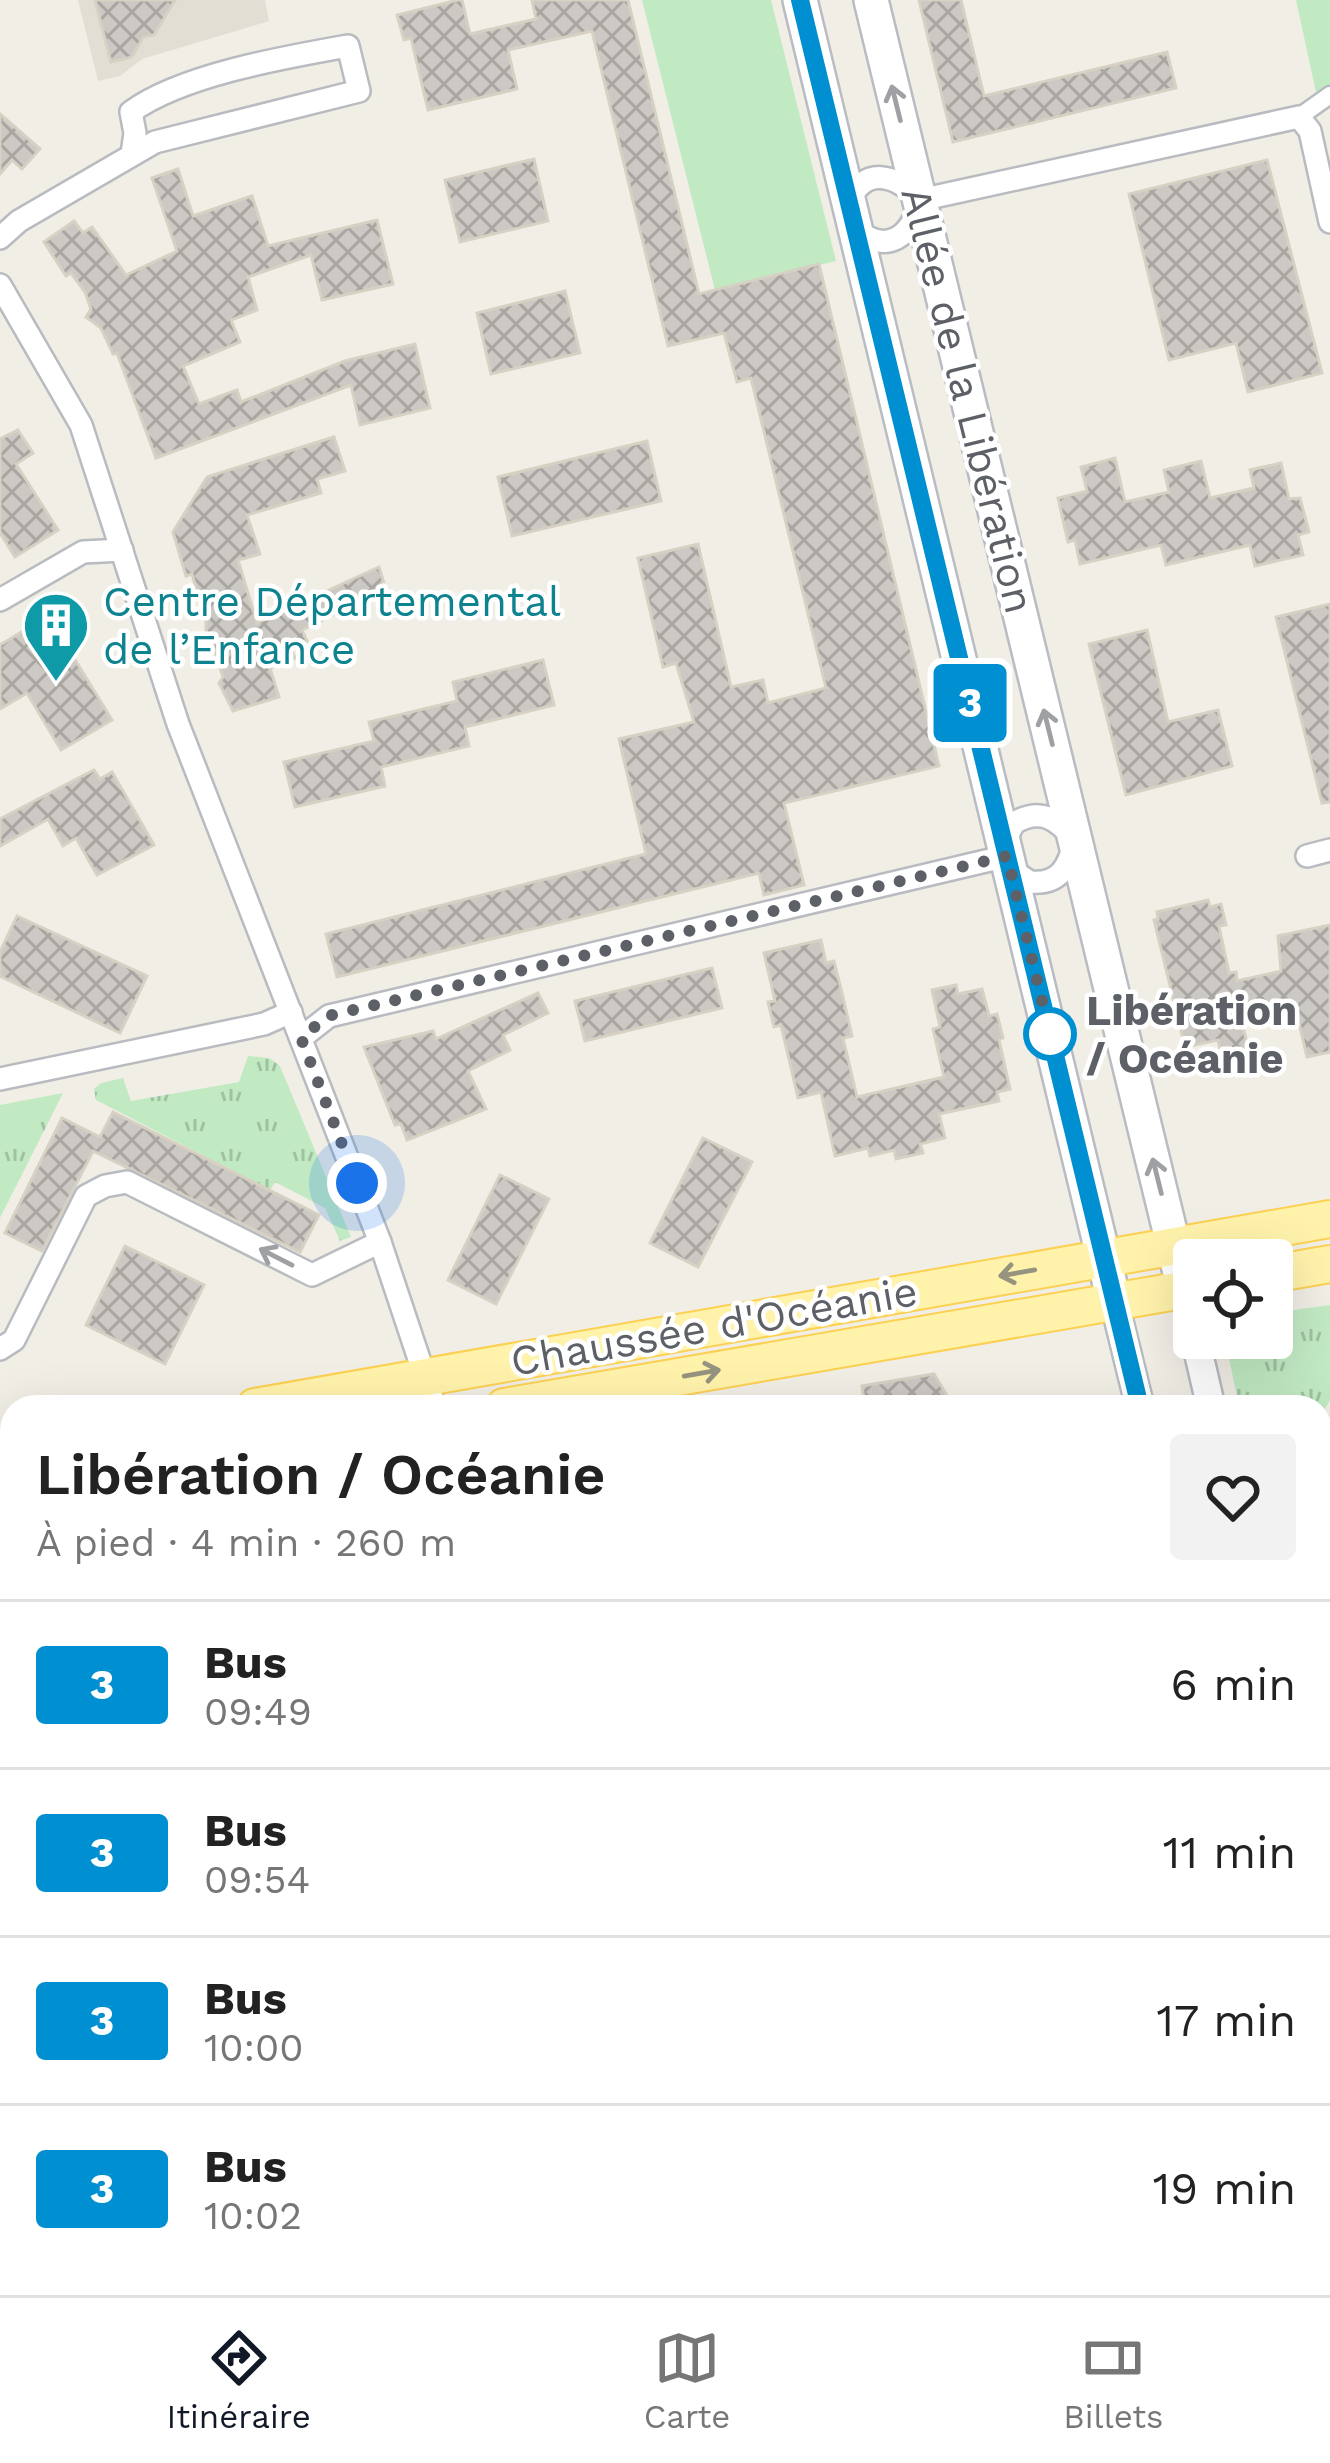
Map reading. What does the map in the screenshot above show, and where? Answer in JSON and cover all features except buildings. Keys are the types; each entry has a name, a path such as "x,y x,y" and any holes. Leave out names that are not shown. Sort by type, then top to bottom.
{"main road":[{"name":"Allée de la Libération","path":"800,0 1114,1300"},
{"name":"Allée de la Libération","path":"872,0 1173,1242"},
{"name":"Chaussée d'Océanie","path":"1214,1239 1330,1219"},
{"name":"Chaussée d'Océanie","path":"396,1395 431,1392 1173,1246"},
{"path":"1293,1270 1330,1264"},
{"name":"Chaussée d'Océanie","path":"572,1395 1173,1291"}],"street":[{"path":"0,238 19,221 155,142 359,91 348,46 292,56 155,94 131,112 132,154"},
{"path":"920,200 1299,117 1330,95"},
{"path":"1299,117 1310,131 1330,222"},
{"path":"872,178 896,179 920,200 916,221 888,241 871,240 852,216 858,186 872,178"},
{"path":"0,285 81,424 178,724 380,1242 431,1392"},
{"path":"0,600 83,552 122,550"},
{"path":"1040,814 1058,820 1075,840 1068,866 1054,879 1030,882 1007,856 1010,829 1020,819 1040,814"},
{"path":"1307,856 1330,850"},
{"path":"301,1038 328,1016 1007,856"},
{"path":"0,1079 264,1024 291,1012"},
{"path":"0,1348 14,1340 86,1196 105,1186 128,1182 312,1275 380,1242"},
{"path":"1114,1300 1137,1395"},
{"path":"1200,1359 1208,1395"}],"shaded area":[{"path":"78,0 265,0 269,21 142,59 120,76 98,81"}],"green space":[{"path":"642,0 771,0 836,261 715,290"},
{"path":"1296,0 1330,0 1330,89 1316,92"},
{"path":"248,1056 269,1058 280,1066 351,1237 340,1241 325,1208 275,1182 270,1190 96,1100 94,1089 101,1083 123,1078 131,1101 239,1082"},
{"path":"63,1093 0,1218 0,1105"},
{"path":"1330,1305 1330,1395 1237,1395 1229,1359 1293,1359 1293,1310"}],"bus line":[{"name":"3","path":"800,0 1137,1395"}],"place":[{"name":"Centre Départemental de l’Enfance","path":"56,684"},
{"name":"Libération / Océanie","path":"1050,1034"}],"route":[{"path":"357,1183 301,1038 328,1016 1007,856 1050,1034"}]}
